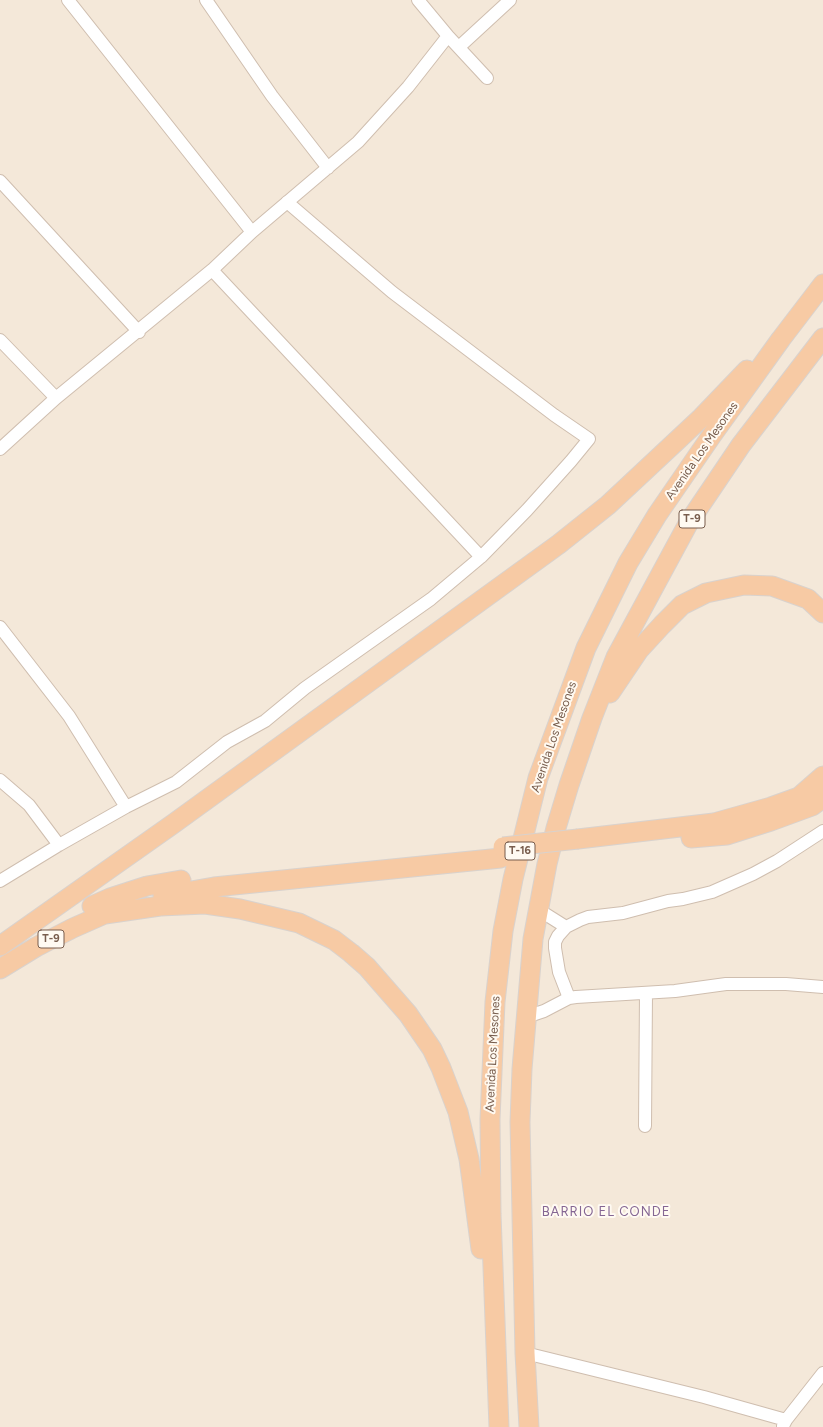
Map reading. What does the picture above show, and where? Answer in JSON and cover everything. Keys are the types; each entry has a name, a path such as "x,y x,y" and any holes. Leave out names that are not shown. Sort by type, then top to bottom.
{"highway":[{"name":"Avenida Los Mesones","path":"499,1427 491,1214 490,1119 496,1002 504,931 513,879 538,778 586,648 628,563 658,515 712,435 781,339 823,284"},
{"name":"T-9","path":"592,718 616,657 689,522 741,445 823,338"},
{"path":"0,946 179,820 559,544 614,500 694,424 741,375 781,339"},
{"path":"592,718 639,650 662,624 682,605 706,592 744,585 772,586 808,599 823,613"},
{"name":"T-16","path":"529,1427 525,1353 520,1122 526,1017 533,939 556,828 592,718"},
{"path":"105,914 136,901 214,887 577,844 714,823 771,807 799,797 823,776"},
{"path":"577,844 727,835 812,806 823,798"},
{"path":"0,950 56,922 110,898 147,886 191,878 434,855 502,853"},
{"path":"105,914 160,906 205,904 269,915 298,923 334,940 351,953 379,981 408,1014 432,1049 458,1112 472,1180 497,1359"},
{"name":"T-9","path":"0,969 36,947 105,914"}],"street":[{"path":"68,0 252,232"},
{"path":"206,0 272,96 328,168"},
{"path":"418,0 448,36 487,78"},
{"path":"459,47 510,0"},
{"path":"0,448 56,398 212,270 286,202 358,142 408,87 448,36"},
{"path":"0,181 138,332"},
{"path":"0,881 126,807 176,782 227,742 266,721 305,688 431,599 481,556 526,510 589,439 554,415 392,292 286,202"},
{"path":"212,270 481,556"},
{"path":"0,340 56,398"},
{"path":"0,627 69,716 126,807"},
{"path":"0,780 29,805 59,845"},
{"path":"569,998 559,972 555,948 555,942 558,936 566,927 588,918 623,913 668,901 712,892 777,861 823,831"},
{"path":"539,910 566,927"},
{"path":"526,1017 544,1011 569,998 675,991 726,984 786,984 823,987"},
{"path":"645,1126 646,993"},
{"path":"525,1353 704,1397 784,1423 823,1372"}],"shaded area":[{"path":"0,0 823,0 823,1427 0,1427"}],"district":[{"name":"BARRIO EL CONDE","path":"606,1212"}]}
